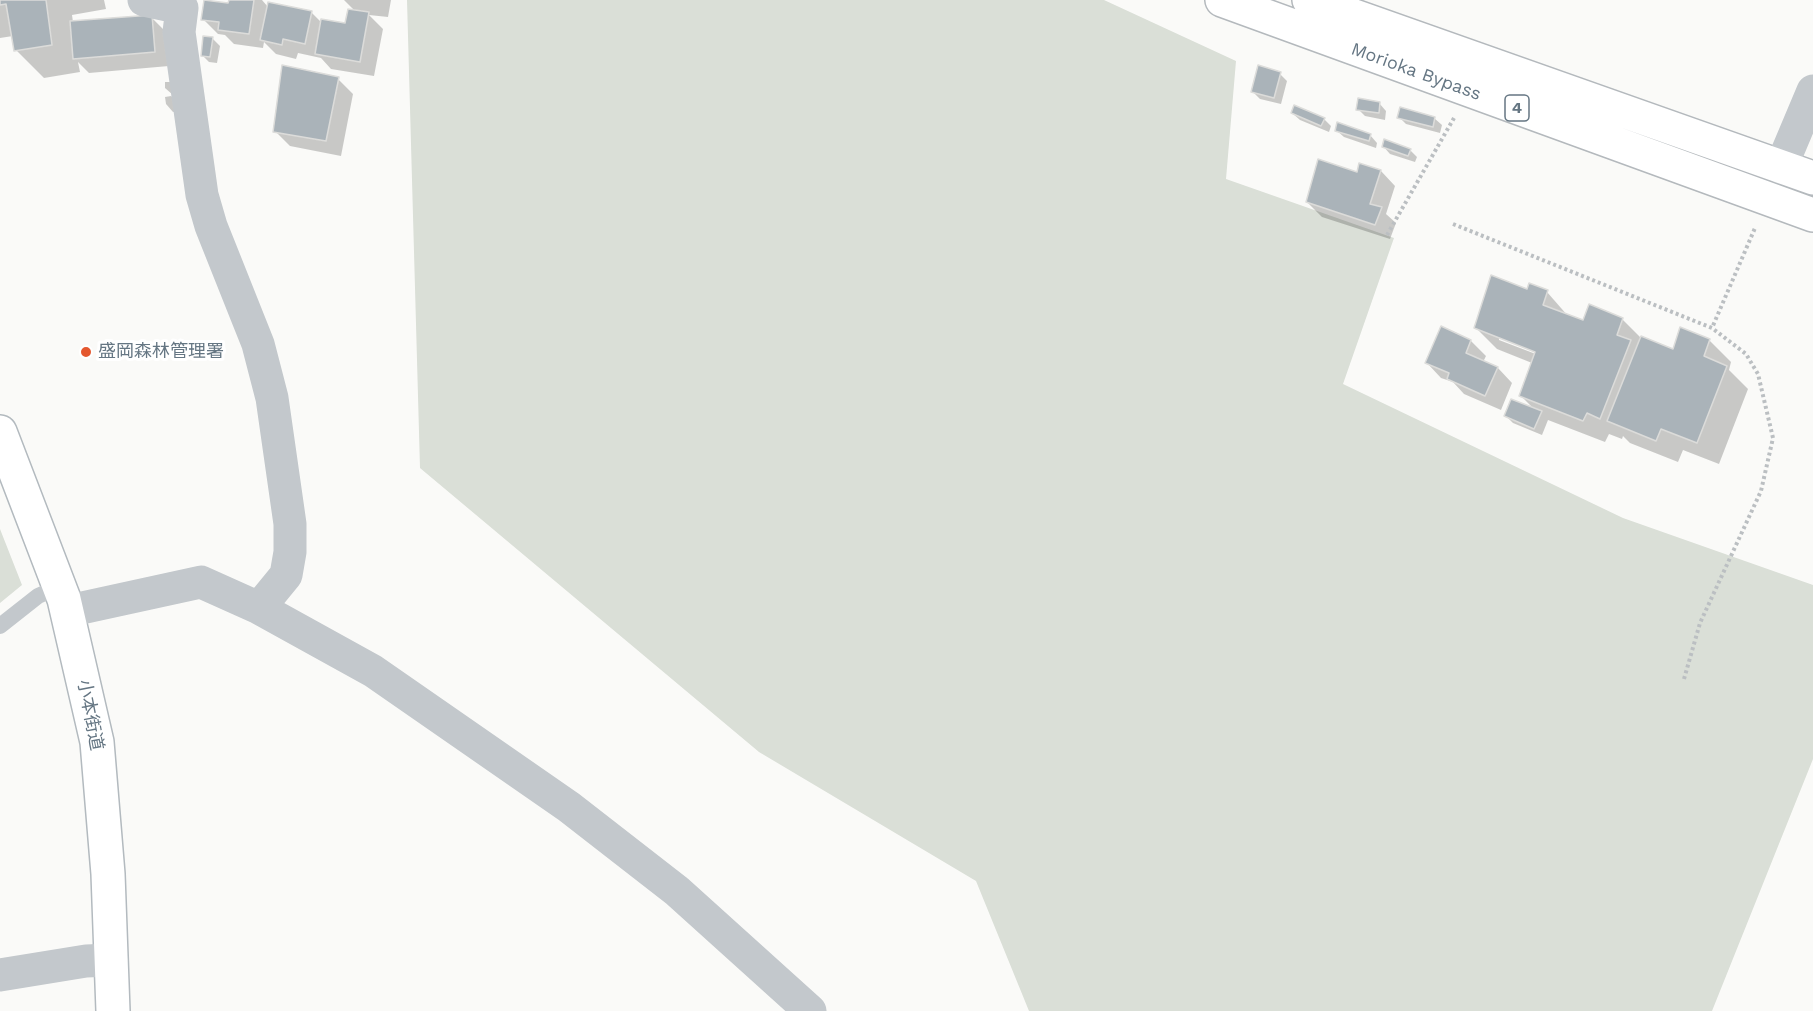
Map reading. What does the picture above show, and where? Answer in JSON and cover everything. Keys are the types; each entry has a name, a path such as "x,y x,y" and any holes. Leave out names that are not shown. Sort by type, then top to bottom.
{"main road":[{"name":"Morioka Bypass","path":"1222,0 1813,215"},
{"name":"Morioka Bypass","path":"1309,0 1813,178"},
{"name":"小本街道","path":"0,432 64,599 97,742 108,874 113,1011"}],"street":[{"path":"144,0 183,4 179,32 202,195 211,226 258,344 272,398 286,494 290,552 286,574 259,608"},
{"path":"1781,167 1813,92"},
{"path":"64,599 201,582 259,608 373,671 568,807 677,891 810,1011"},
{"path":"0,975 86,961 111,960"}],"lane":[{"path":"0,626 38,596 64,599"}],"path":[{"path":"1387,236 1470,91"},
{"path":"1453,224 1712,327 1746,354 1758,374 1773,438 1761,491 1700,623 1684,679"},
{"path":"1712,327 1755,226"}],"shaded area":[{"path":"407,0 1104,0 1236,61 1226,179 1394,238 1343,384 1623,518 1813,585 1813,759 1712,1011 1029,1011 976,881 759,752 420,468"},
{"path":"0,529 22,585 0,603"}],"building":[{"path":"0,0 46,0 52,45 14,51 6,4 0,5"},
{"path":"204,0 228,3 229,0 254,0 249,34 218,30 219,22 201,20"},
{"path":"268,2 312,11 305,44 283,39 282,45 260,40"},
{"path":"348,9 369,12 360,62 315,54 321,19 345,23"},
{"path":"152,15 155,52 73,59 70,21"},
{"path":"203,36 213,37 210,57 201,56"},
{"path":"282,65 339,77 326,141 273,132"},
{"path":"1258,65 1281,72 1274,98 1251,92"},
{"path":"1358,98 1380,102 1379,113 1356,110"},
{"path":"1294,105 1325,118 1321,126 1291,113"},
{"path":"1400,107 1435,117 1433,127 1397,118"},
{"path":"1337,122 1371,134 1369,141 1335,131"},
{"path":"1384,139 1411,149 1408,156 1382,147"},
{"path":"1318,159 1357,172 1359,163 1381,170 1370,204 1382,207 1375,225 1306,202"},
{"path":"1491,275 1527,289 1529,283 1548,290 1543,305 1583,320 1589,304 1623,318 1617,335 1631,340 1600,419 1587,413 1583,421 1519,396 1535,352 1474,328"},
{"path":"1441,326 1471,340 1466,353 1498,367 1485,396 1447,379 1449,373 1425,363"},
{"path":"1680,327 1710,339 1704,356 1727,366 1697,443 1661,429 1656,441 1607,421 1641,336 1673,349"},
{"path":"1511,399 1542,411 1534,429 1504,416"}],"place":[{"name":"盛岡森林管理署","path":"86,352"}]}
